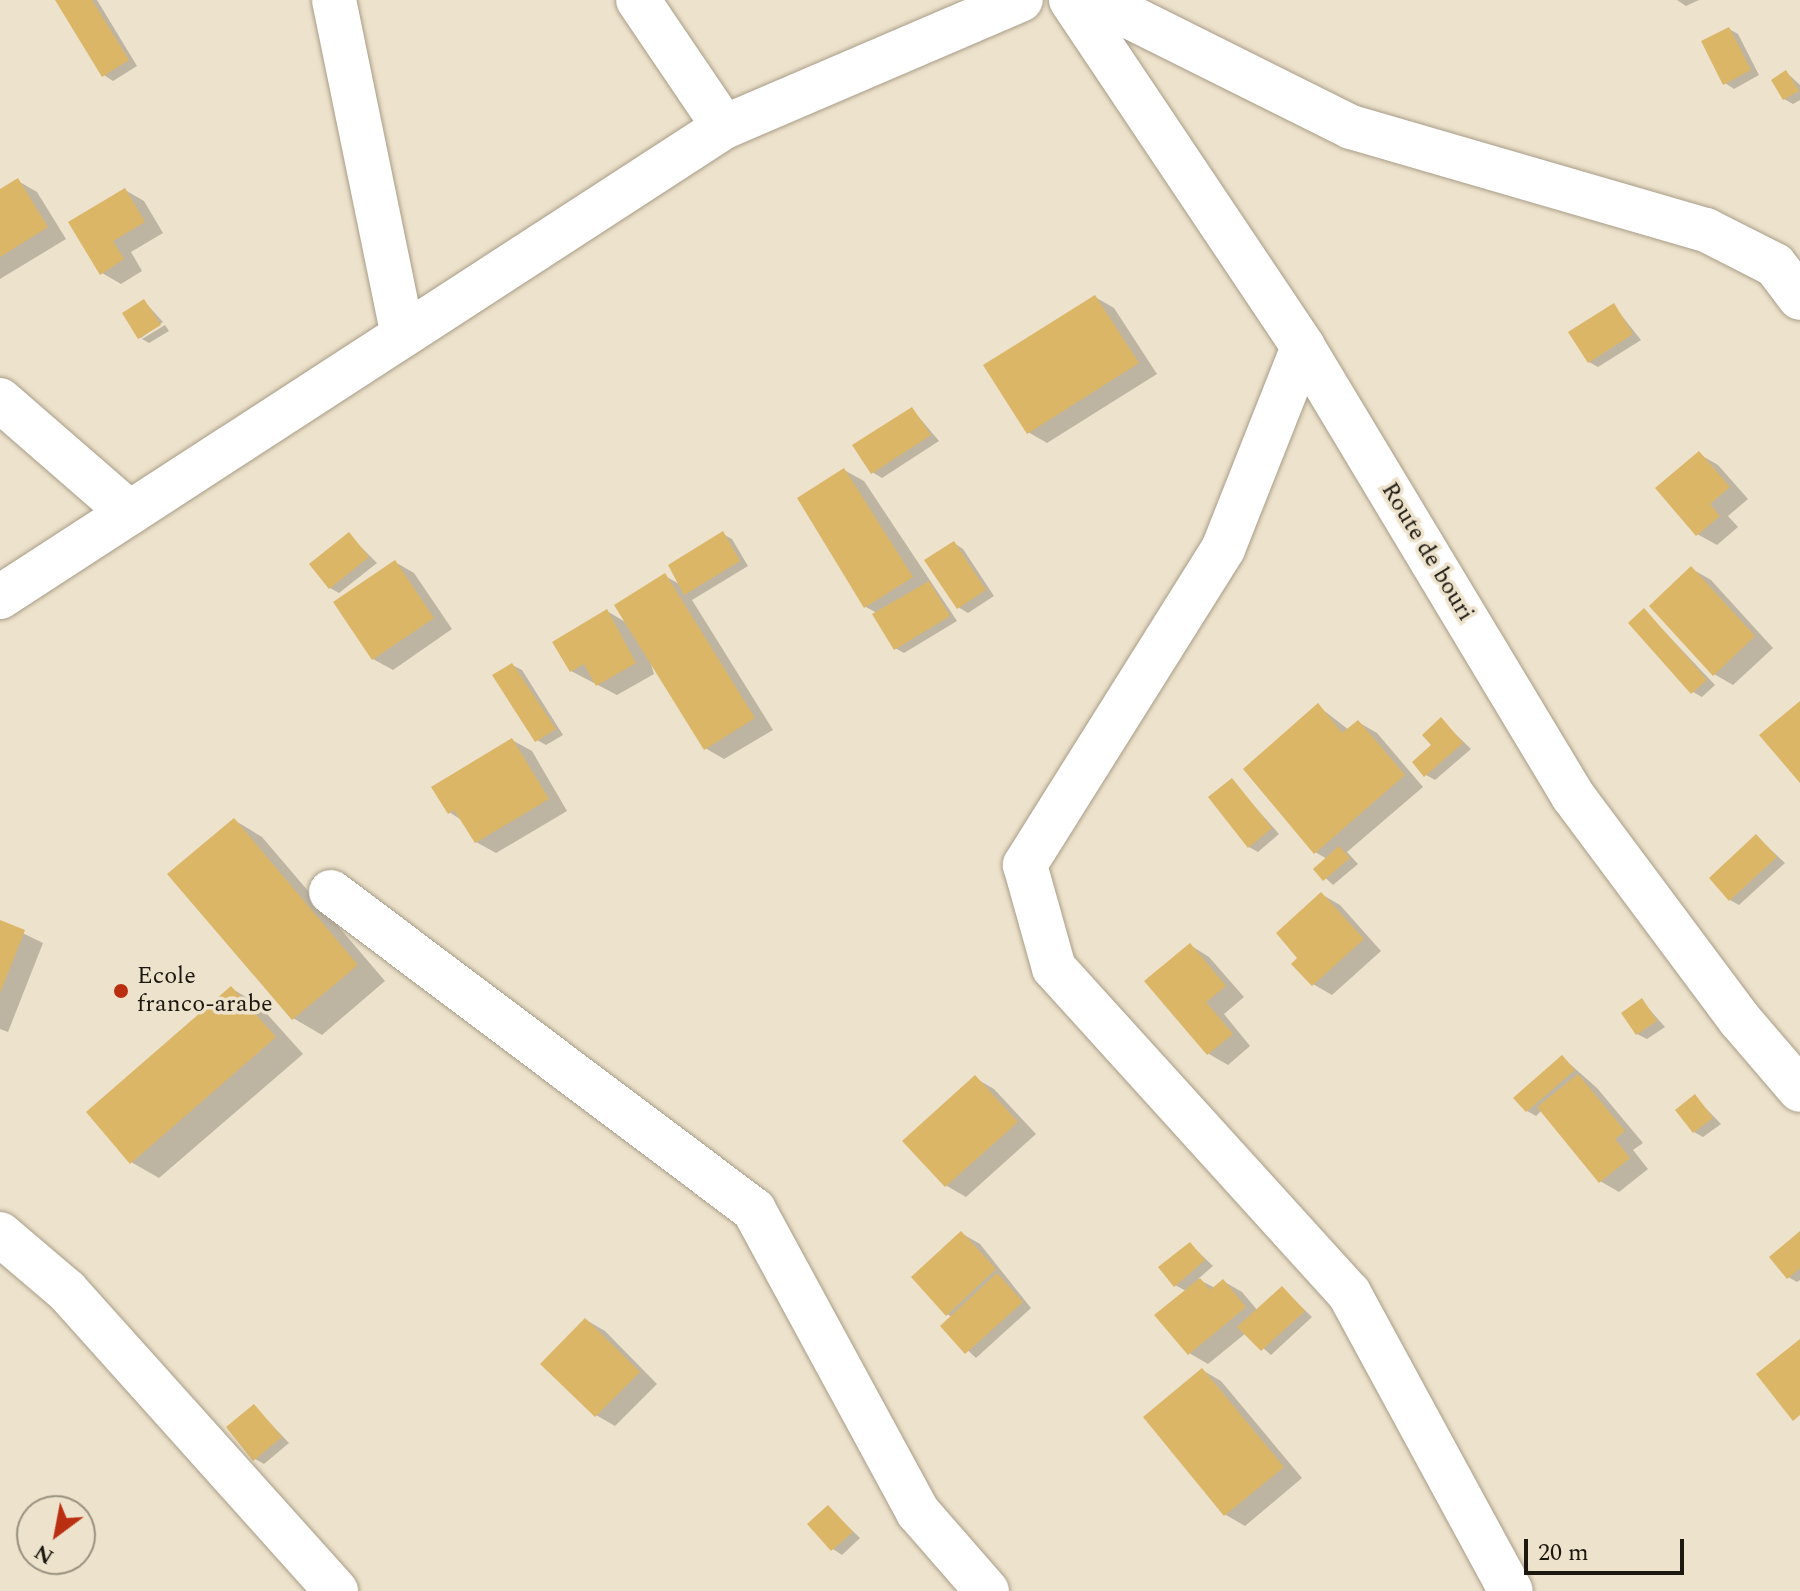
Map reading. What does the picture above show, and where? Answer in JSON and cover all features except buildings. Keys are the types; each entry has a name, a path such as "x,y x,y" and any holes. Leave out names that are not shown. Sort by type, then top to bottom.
{"street":[{"path":"334,0 403,335"},
{"path":"638,0 724,127"},
{"path":"0,597 724,127 1021,0"},
{"name":"Route de bouri","path":"1071,0 1303,347 1573,796 1740,1020 1800,1090"},
{"path":"1096,0 1351,127 1706,230 1775,265 1800,298"},
{"path":"1303,347 1223,549 1025,865 1054,968 1349,1293 1511,1591"},
{"path":"0,400 130,513"},
{"path":"331,892 754,1210 918,1512 987,1591"},
{"path":"0,1234 67,1291 336,1591"}],"place":[{"name":"Ecole franco-arabe","path":"121,991"}]}
